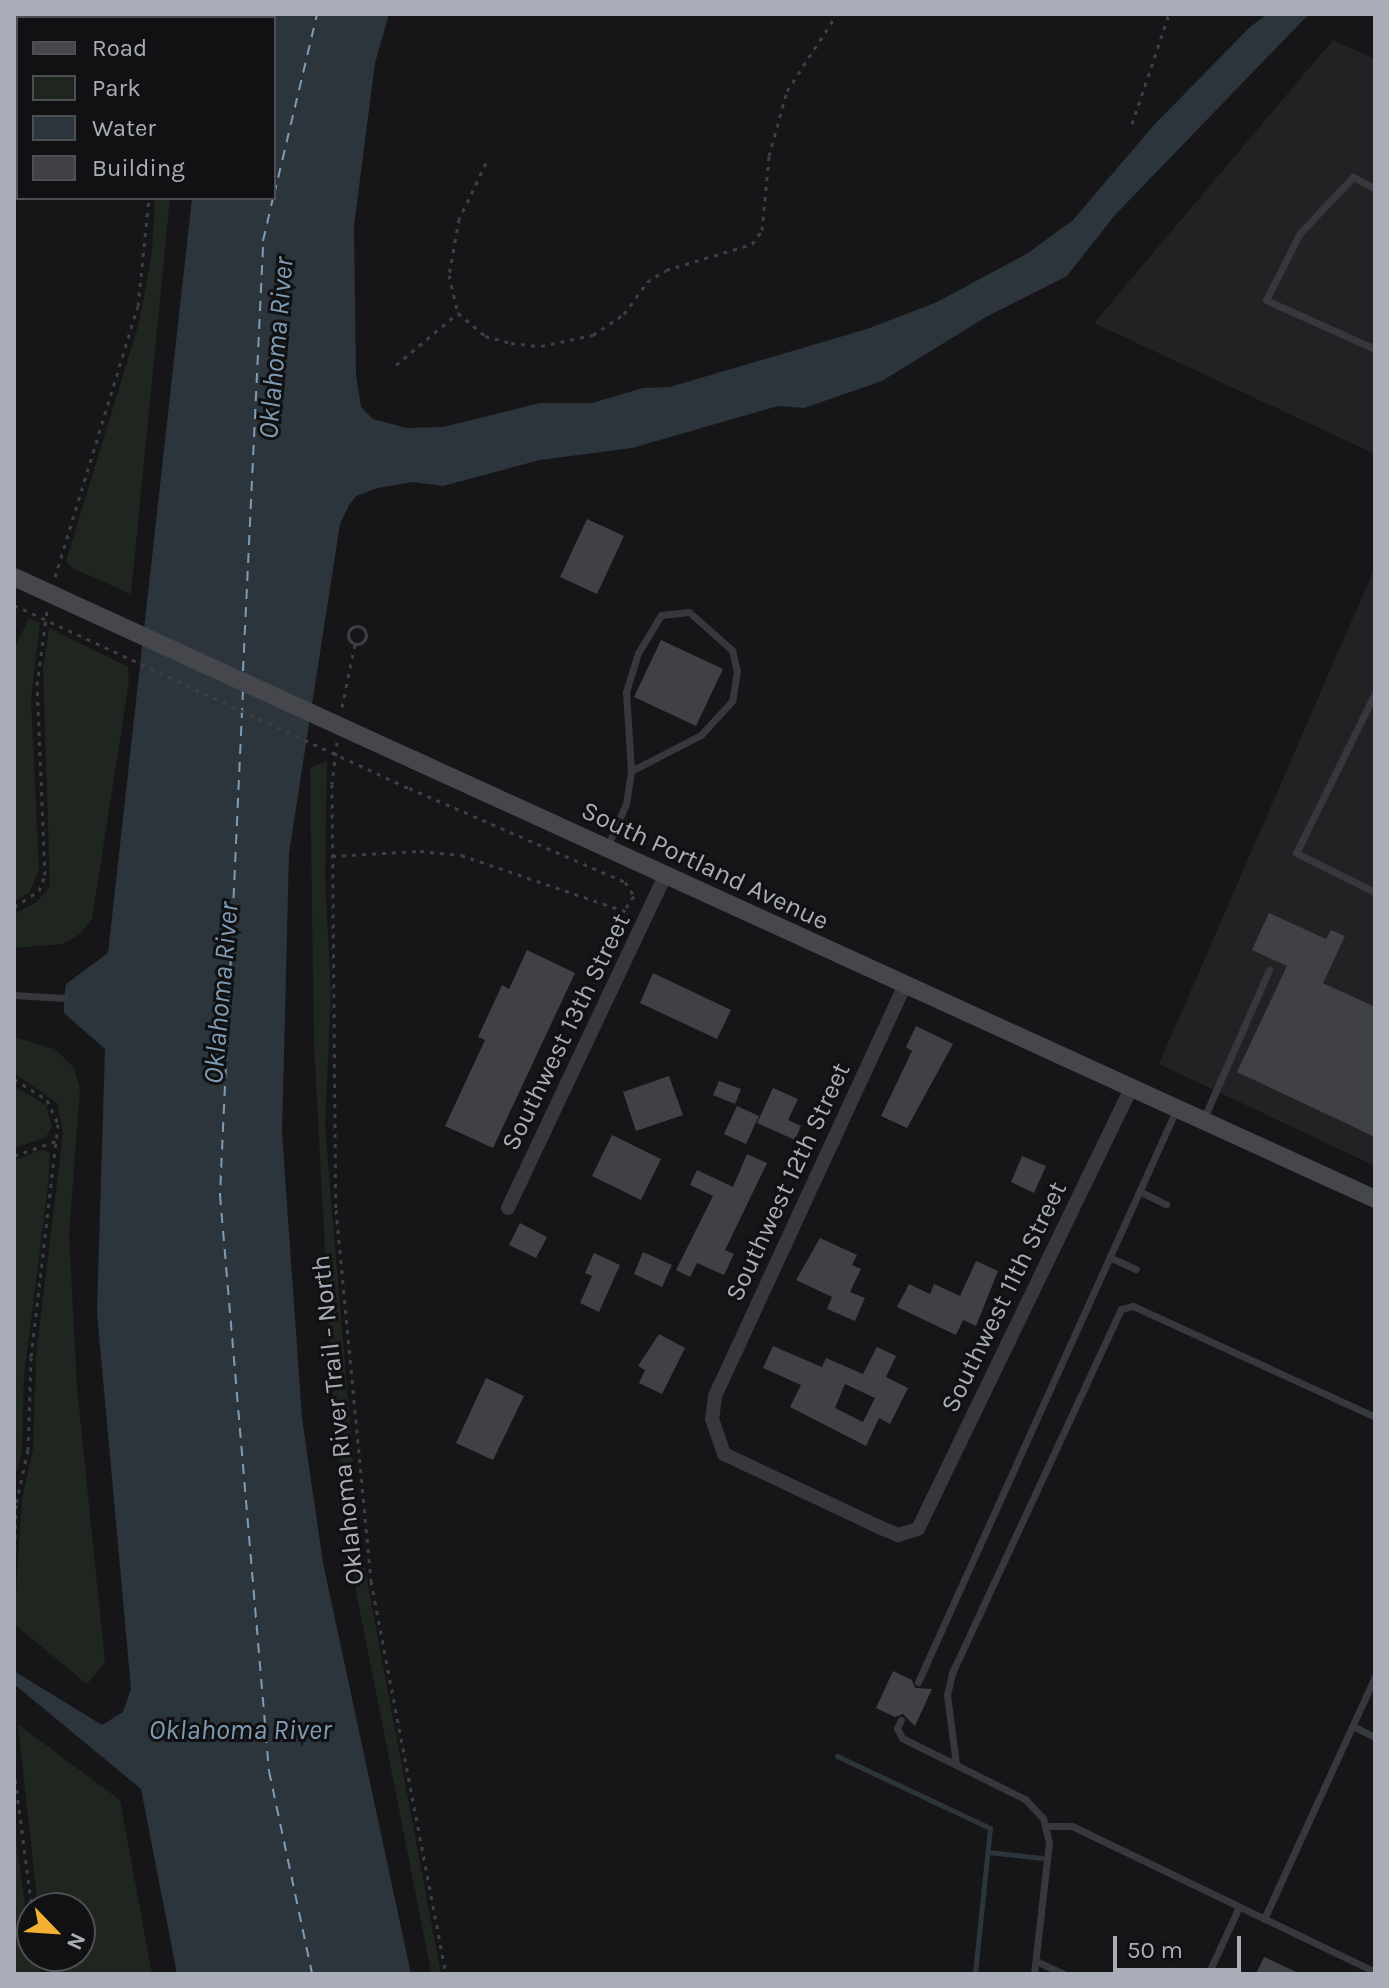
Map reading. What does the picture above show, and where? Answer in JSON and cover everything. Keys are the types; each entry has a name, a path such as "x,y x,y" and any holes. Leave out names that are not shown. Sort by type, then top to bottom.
{"main road":[{"name":"South Portland Avenue","path":"14,577 904,987 1375,1199"}],"street":[{"name":"Southwest 13th Street","path":"508,1208 665,876"},
{"name":"Southwest 12th Street","path":"904,987 715,1396 712,1419 724,1454 898,1535 918,1529"},
{"name":"Southwest 11th Street","path":"918,1529 1132,1087"}],"lane":[{"path":"1375,189 1353,177 1300,233 1266,300 1375,349"},
{"path":"606,849 626,804 631,771 626,692 638,653 661,615 689,612 732,650 737,671 732,701 701,735 631,771"},
{"path":"1375,693 1296,853 1375,892"},
{"path":"1203,1120 1269,970"},
{"path":"14,995 64,998"},
{"path":"918,1682 1177,1108"},
{"path":"1141,1192 1166,1204"},
{"path":"1111,1258 1136,1269"},
{"path":"956,1764 947,1695 952,1673 1121,1309 1133,1306 1375,1417"},
{"path":"1264,1919 1375,1677"},
{"path":"901,1720 897,1728 902,1738 1025,1799 1045,1826 1049,1842 1034,1974"},
{"path":"1353,1726 1375,1737"},
{"path":"1045,1826 1072,1826 1375,1972"},
{"path":"1208,1974 1239,1907"},
{"path":"1036,1961 1064,1974"}],"path":[{"path":"486,163 459,219 449,275 458,313 485,336 511,343 541,346 576,340 624,314 647,282 666,270 752,244 762,230 769,156 787,91 837,14"},
{"path":"1132,124 1169,14"},
{"path":"54,583 138,306 149,200"},
{"path":"396,365 458,313"},
{"path":"14,605 409,788 625,882 634,896 624,911"},
{"path":"14,907 39,891 45,875 37,685 48,608"},
{"path":"341,716 355,644 366,636 357,626 348,633 355,644"},
{"name":"Oklahoma River Trail - North","path":"339,730 332,784 337,988 332,1142 366,1535 377,1617 422,1825 446,1974"},
{"path":"332,856 420,851 461,855 646,920"},
{"path":"14,1079 54,1106 57,1141 32,1344 28,1450 16,1504 14,1575"},
{"path":"14,1156 57,1141"},
{"path":"14,1770 30,1892"}],"shaded area":[{"path":"1333,40 1375,59 1375,454 1094,323"},
{"path":"1375,567 1375,1166 1159,1064"}],"green space":[{"path":"155,200 170,200 131,594 72,568 66,561 139,323 152,252"},
{"path":"29,618 40,623 31,699 39,870 29,893 14,902 14,649"},
{"path":"49,628 128,667 129,682 92,919 80,934 63,944 14,948 14,914 37,902 50,886 43,669"},
{"path":"327,761 325,878 331,991 325,1127 360,1543 441,1974 432,1974 356,1591 333,1399 314,1045 310,768"},
{"path":"14,1037 55,1049 74,1068 80,1088 69,1235 77,1387 105,1662 87,1684 14,1624 22,1498 33,1450 36,1356 63,1133 57,1103 14,1073"},
{"path":"14,1086 46,1105 52,1127 45,1138 14,1148"},
{"path":"41,1150 50,1152 48,1186 24,1375 22,1452 14,1480 14,1160"},
{"path":"18,1724 120,1800 152,1974 54,1974 96,1972 96,1892 36,1892"},
{"path":"14,1824 23,1892 16,1892 16,1972 41,1974 14,1974"}],"water":[{"name":"Oklahoma River","path":"389,14 375,63 354,226 356,375 361,407 373,419 406,428 443,427 540,403 592,403 643,388 670,387 867,329 935,303 1028,253 1073,220 1154,125 1249,28 1267,14 1309,14 1115,215 1067,276 986,317 882,381 804,408 778,406 632,448 540,460 443,486 413,482 378,488 356,496 340,524 289,853 282,1133 302,1418 323,1563 411,1974 177,1974 141,1789 14,1684 14,1671 102,1725 123,1712 131,1689 97,1312 105,1049 64,1013 64,998 66,984 108,953 192,200 276,200 276,16 211,16"}],"building":[{"path":"587,519 624,536 597,594 560,577"},
{"path":"661,640 723,669 696,726 634,697"},
{"path":"1269,913 1326,939 1331,930 1345,936 1323,983 1375,1007 1375,1137 1237,1072 1287,966 1252,950"},
{"path":"527,950 575,973 493,1148 445,1126 485,1040 478,1037 502,985 509,989"},
{"path":"653,973 731,1010 717,1039 640,1003"},
{"path":"916,1026 953,1044 907,1128 881,1116 912,1051 906,1047"},
{"path":"669,1076 683,1115 636,1131 623,1092"},
{"path":"719,1081 741,1089 735,1104 713,1095"},
{"path":"773,1088 798,1099 788,1120 801,1126 795,1140 757,1123"},
{"path":"737,1106 759,1116 746,1144 724,1134"},
{"path":"612,1135 661,1159 641,1200 592,1176"},
{"path":"747,1154 767,1163 725,1250 734,1254 724,1275 697,1263 690,1277 676,1270 713,1196 690,1185 697,1170 733,1187"},
{"path":"1022,1156 1046,1166 1034,1193 1011,1182"},
{"path":"520,1223 547,1237 536,1258 509,1245"},
{"path":"820,1238 857,1255 852,1265 861,1269 850,1292 865,1298 855,1321 827,1309 832,1297 796,1280"},
{"path":"643,1252 672,1265 662,1287 634,1274"},
{"path":"594,1253 620,1265 599,1312 580,1303 592,1276 585,1273"},
{"path":"976,1261 998,1271 976,1326 963,1320 956,1335 897,1307 909,1284 930,1294 934,1284 960,1296"},
{"path":"659,1334 685,1348 662,1394 639,1383 645,1370 638,1366"},
{"path":"773,1346 822,1367 826,1358 863,1374 877,1347 896,1356 886,1377 908,1388 890,1424 879,1418 866,1446 790,1407 801,1385 763,1368","holes":["845,1384 875,1398 863,1422 835,1408"]},
{"path":"486,1378 524,1396 493,1460 456,1443"},
{"path":"893,1671 912,1680 915,1688 932,1689 915,1726 903,1714 895,1717 876,1708"},
{"path":"1264,1957 1301,1974 1256,1974"}],"waterway":[{"path":"837,1756 990,1828 975,1974"},
{"path":"988,1852 1042,1858"}],"ferry route":[{"path":"276,187 317,14"},
{"path":"243,671 263,241 273,200"},
{"path":"243,690 220,1195 269,1771 312,1974"}]}
